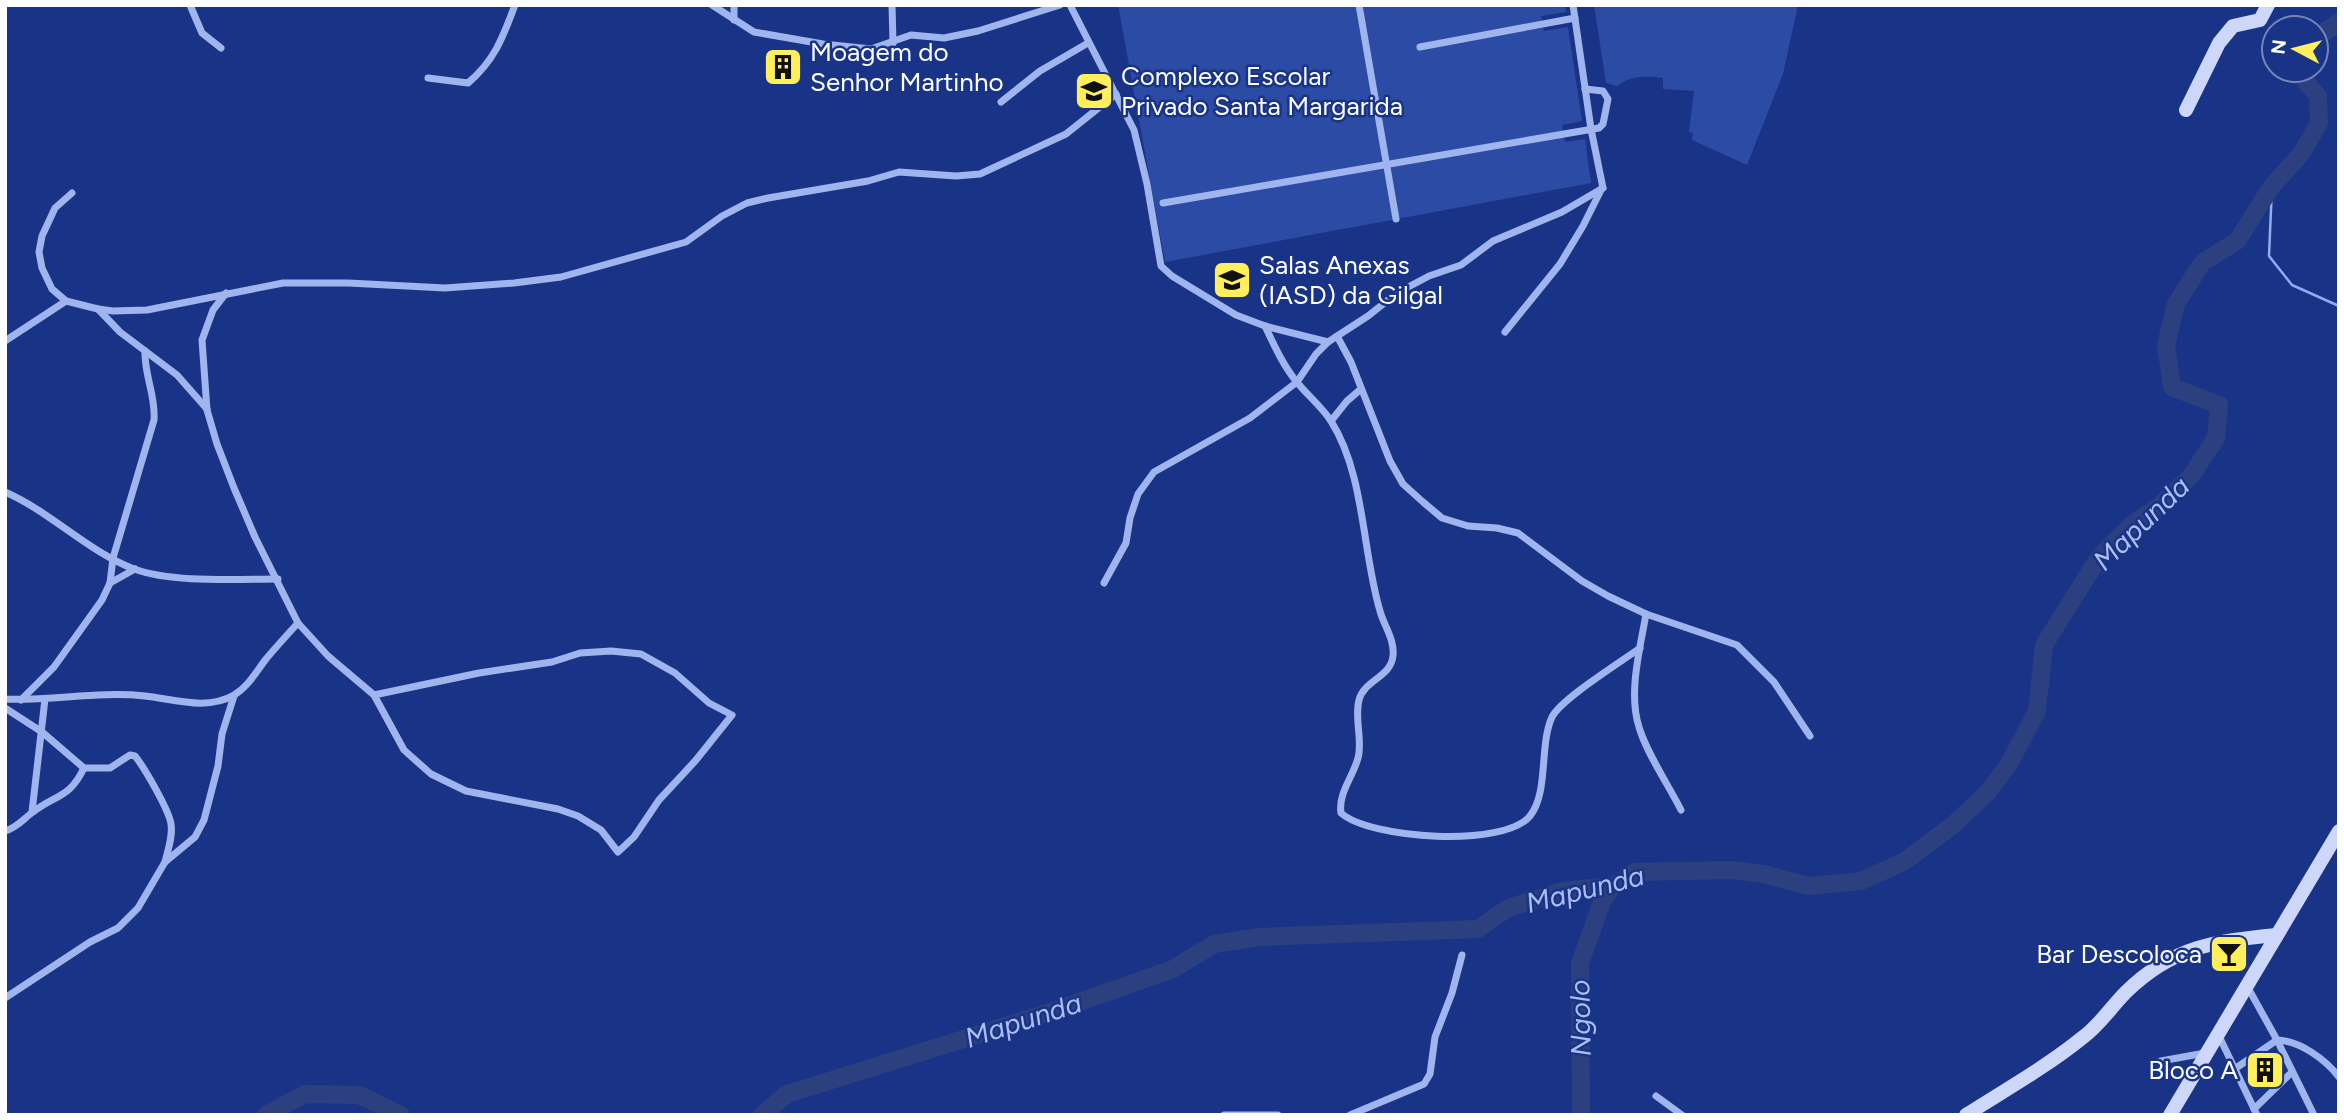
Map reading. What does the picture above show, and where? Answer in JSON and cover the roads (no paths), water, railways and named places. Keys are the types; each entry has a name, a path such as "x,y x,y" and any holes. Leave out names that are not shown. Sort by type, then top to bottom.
{"street":[{"path":"190,5 202,33 221,48"},
{"path":"428,78 468,83 482,71 498,49 516,5"},
{"path":"712,5 754,32 871,49 911,35 944,38 978,31 1060,5"},
{"path":"734,5 734,20"},
{"path":"891,5 893,43"},
{"path":"1070,5 1134,130 1147,184 1161,266 1172,276 1236,315 1265,326 1328,342"},
{"path":"1359,5 1396,219"},
{"path":"1506,332 1560,264 1603,188 1591,129 1573,5"},
{"path":"2186,110 2226,34 2233,26 2260,20 2268,5"},
{"path":"1420,47 1575,18"},
{"path":"1001,102 1040,71 1088,43"},
{"path":"1163,203 1591,129 1603,124 1608,99 1602,90 1585,89"},
{"path":"72,193 55,208 43,236 39,252 42,268 52,289 66,300 98,309 147,310 283,283 444,288 514,283 561,277 686,242 707,225 747,203 868,181 899,172 957,176 980,174 1066,134 1116,94"},
{"path":"1104,583 1126,543 1138,494 1154,472 1250,418 1297,382 1316,354 1328,342 1396,293 1429,276 1461,265 1493,241 1562,212 1603,188"},
{"path":"226,293 214,310 202,340 207,410 234,488 298,624 328,656 374,695 404,750 430,774 466,790 558,809 578,816 601,830 618,852 634,837 659,800 732,715 709,703 675,673 641,654 611,651 580,653 552,662 479,673 374,695"},
{"path":"5,341 66,300"},
{"path":"98,309 120,332 177,375 207,410"},
{"path":"1265,326 1279,355 1297,382 1331,421 1354,478 1380,611 1393,644 1393,658 1389,669 1365,687 1359,700 1358,757 1346,783 1340,807 1345,817 1362,825 1429,835 1495,833 1518,825 1530,816 1538,800 1553,717 1563,704 1640,648"},
{"path":"1337,336 1351,362 1390,461 1403,484 1442,518 1468,526 1518,533 1582,582 1646,614 1737,645 1750,655 1774,682 1810,736"},
{"path":"21,700 54,667 102,600 110,583 113,558 154,420 155,405 147,379 145,351"},
{"path":"1331,421 1361,389"},
{"path":"5,492 26,501 113,558 135,569 169,576 278,579"},
{"path":"110,583 135,569"},
{"path":"1646,614 1635,709 1639,729 1681,810"},
{"path":"5,699 108,694 195,703 215,702 233,696 246,686 298,624"},
{"path":"165,862 195,837 204,820 233,696"},
{"path":"32,812 45,699"},
{"path":"5,708 42,732 84,768 110,768 130,755 135,756 156,790 171,822 171,839 165,862 138,908 118,928 5,998"},
{"path":"5,831 24,822 32,812 61,797 78,782 84,768"},
{"path":"2170,1115 2339,831"},
{"path":"1966,1115 2046,1066 2083,1038 2105,1018 2125,993 2150,971 2194,947 2277,934"},
{"path":"1350,1115 1424,1084 1430,1074 1435,1037 1452,993 1462,955"},
{"path":"2246,986 2277,1040 2313,1115"},
{"path":"2218,1034 2255,1112 2292,1072"},
{"path":"2236,1068 2277,1040 2291,1041 2320,1059 2339,1077"},
{"path":"2161,1061 2207,1052"},
{"path":"1656,1096 1682,1115"},
{"path":"1224,1115 1278,1115"}],"waterway":[{"name":"Mapunda","path":"2330,28 2339,22"},
{"name":"Mapunda","path":"762,1115 787,1094 1057,1010 1173,969 1214,944 1259,937 1478,929 1508,908 1562,891 1613,886 1635,872 1732,870 1764,874 1808,886 1861,881 1905,861 1953,825 1987,793 2009,764 2037,711 2044,645 2100,556 2132,524 2158,507 2191,476 2216,438 2219,405 2172,387 2166,345 2176,304 2202,263 2237,241 2272,186 2301,154 2319,123 2318,96 2308,84"},
{"path":"2272,186 2269,256 2292,285 2339,306"},
{"name":"Ngolo","path":"1581,1115 1580,963 1602,902 1613,886"},
{"name":"Mapunda","path":"266,1115 305,1094 359,1095 401,1115"}],"place":[{"name":"Moagem do Senhor Martinho","path":"783,67"},
{"name":"Complexo Escolar Privado Santa Margarida","path":"1094,91"},
{"name":"Salas Anexas (IASD) da Gilgal","path":"1232,280"},
{"name":"Bar Descoloca","path":"2229,954"},
{"name":"Bloco A","path":"2265,1070"}]}
